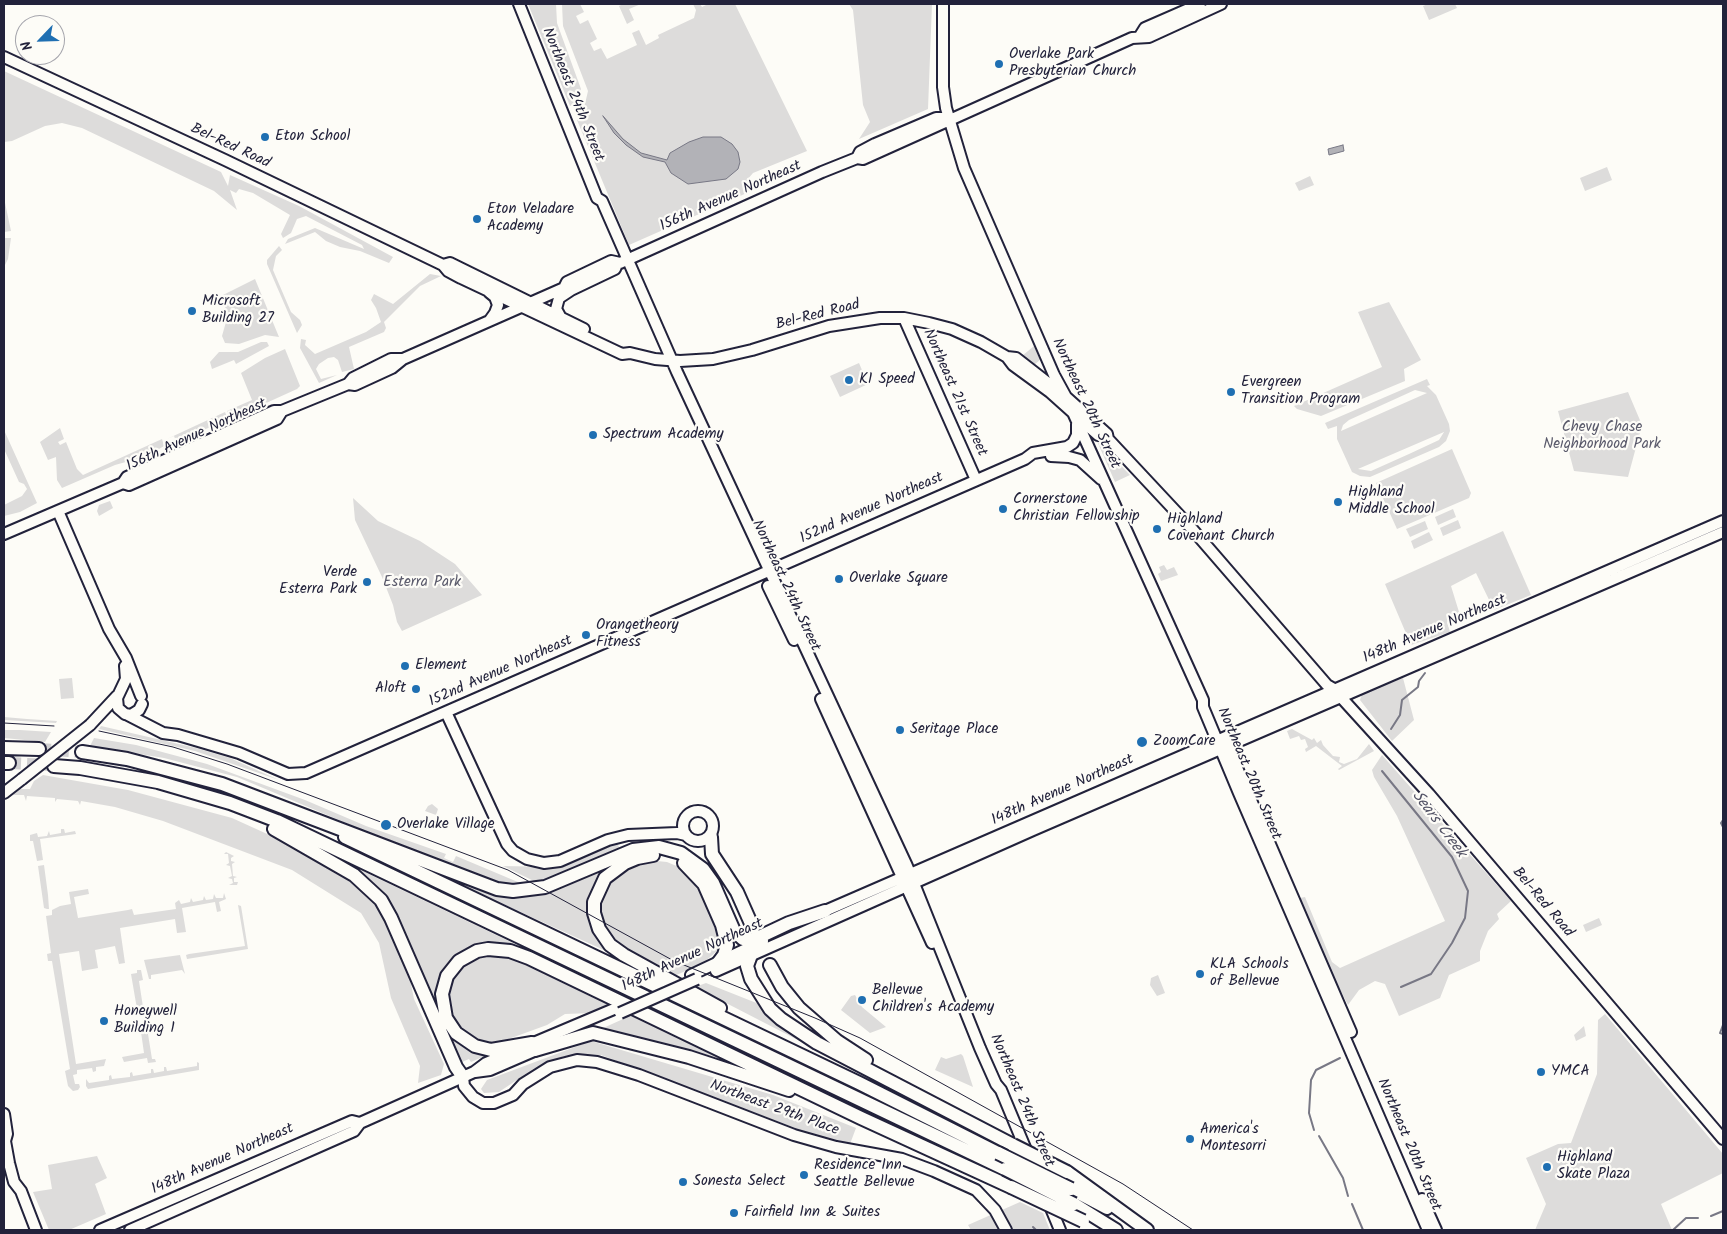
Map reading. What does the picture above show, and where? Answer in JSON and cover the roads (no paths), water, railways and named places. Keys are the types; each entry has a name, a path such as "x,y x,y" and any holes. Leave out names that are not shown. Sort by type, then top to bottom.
{"highway":[{"path":"4,748 39,749"},
{"path":"82,752 126,759 222,784 336,825 474,881 513,891 545,887 624,853 644,847 658,847 681,853 703,869 716,890 734,931 746,940 753,940 789,923 825,911"},
{"path":"54,766 136,777 181,788 230,803 277,821 1005,1169 1074,1204 1116,1230"},
{"path":"181,788 283,833 328,858 369,886 389,913 456,1067 468,1074"},
{"path":"269,801 859,1083 1071,1188 1147,1230"},
{"path":"711,837 712,854 737,892 753,928"},
{"path":"718,963 724,955 727,945 722,925 704,884 685,864 661,856 645,856 619,867 605,878 595,898 594,913 599,929 610,945 657,974 831,1066 859,1083"},
{"path":"861,1118 703,1061 614,1037 590,1033 533,1047 491,1050 475,1046 456,1033 446,1018 442,994 447,976 459,961 477,951 488,949 510,951 529,958 861,1118 1106,1230"},
{"path":"751,956 747,966 751,979 770,1009 781,1019 817,1043 1066,1172 1098,1193 1134,1222"},
{"path":"770,965 790,998 837,1041 986,1130"}],"main road":[{"name":"Northeast 24th Street","path":"519,4 597,198 596,204 621,262 727,479 745,519 765,572"},
{"name":"Northeast 20th Street","path":"944,4 942,67 949,118 964,168 1046,357 1066,397 1203,700 1203,707 1222,743 1302,917 1436,1230"},
{"name":"156th Avenue Northeast","path":"1140,36 1145,28 1200,4"},
{"name":"156th Avenue Northeast","path":"4,534 123,484 129,485 277,419 282,411 348,384 356,385 392,368 403,360 526,305 615,270 621,262 857,158 860,152 875,144 936,118 949,118 1140,36 1149,36 1220,4"},
{"name":"Bel-Red Road","path":"4,57 443,265 448,271 487,290 561,318 627,348 630,353"},
{"name":"Bel-Red Road","path":"443,265 450,263 526,305 622,354 630,353 668,360 722,358 854,320 904,318 952,329 981,342 1007,357 1013,365 1101,437 1108,439"},
{"path":"561,318 556,309 557,301 567,289"},
{"path":"487,290 495,298 498,305 488,322"},
{"path":"1028,312 1038,323 1060,375 1066,397"},
{"name":"Northeast 21st Street","path":"904,318 976,480"},
{"name":"Bel-Red Road","path":"1007,357 1016,358 1031,369 1107,434 1108,439 1182,518 1321,678 1334,689 1435,801 1723,1140"},
{"path":"1031,369 1042,368 1046,357"},
{"name":"Northeast 24th Street","path":"668,360 712,463 765,572 950,970 953,983 996,1084 1001,1090 1060,1230"},
{"path":"1025,459 1033,453 1061,449 1071,445 1077,435 1077,423"},
{"path":"1025,459 1056,456 1076,458 1104,482"},
{"name":"152nd Avenue Northeast","path":"125,714 152,729 239,752 288,774 300,775 1025,459"},
{"path":"712,463 727,479"},
{"path":"729,499 745,519"},
{"path":"58,511 109,629 108,635 125,667 126,679 119,693 116,705 125,714"},
{"path":"1705,541 1701,538 1702,535 1723,522"},
{"name":"148th Avenue Northeast","path":"130,1230 354,1131 360,1123 468,1074 490,1070 533,1047 694,977 751,956 909,880 1222,743 1334,689 1499,620 1723,522"},
{"name":"148th Avenue Northeast","path":"1222,743 1342,698 1723,532"},
{"path":"1484,637 1483,629 1499,620"},
{"name":"152nd Avenue Northeast","path":"109,629 126,658 145,716 153,724 178,735"},
{"path":"6,792 90,724 119,693 132,689 141,700 137,712 125,714 109,713 90,724"},
{"path":"446,712 507,844 519,855 535,862 560,861 618,837 662,833 686,836 694,841 711,837 713,824 705,812 696,811 662,833"},
{"name":"Northeast 24th Street","path":"842,737 882,829 909,880"},
{"name":"Northeast 20th Street","path":"1222,743 1282,892 1428,1230"},
{"path":"685,818 683,827 686,836"},
{"path":"873,890 891,877 893,872 882,829"},
{"name":"148th Avenue Northeast","path":"694,977 718,963 825,911 873,890 909,880"},
{"name":"Northeast 20th Street","path":"1282,892 1302,917"},
{"name":"Northeast 20th Street","path":"1305,946 1323,968"},
{"name":"Northeast 20th Street","path":"1324,990 1340,1006"},
{"name":"Northeast 29th Place","path":"468,1074 466,1089 473,1097 483,1103 502,1101 513,1095 540,1072 563,1062 576,1060 597,1062 638,1075 794,1135 836,1147 902,1159 934,1171 976,1190 995,1210 1006,1230"},
{"path":"4,1114 7,1134 12,1140 21,1181 21,1191 36,1230"},
{"name":"148th Avenue Northeast","path":"100,1230 352,1121 360,1123"}],"waterway":[{"path":"1391,729 1400,715 1402,700 1418,687 1419,681 1425,673"},
{"name":"Sears Creek","path":"1382,771 1452,857 1468,891 1465,918 1452,943 1431,974 1401,987"},
{"path":"1723,820 1721,823 1723,827"},
{"path":"1723,1025 1720,1033 1723,1034"},
{"name":"Sears Creek","path":"1314,1130 1309,1113 1311,1080 1316,1070 1340,1058"},
{"name":"Sears Creek","path":"1319,1136 1343,1178 1348,1196"},
{"name":"Sears Creek","path":"1352,1204 1363,1230"},
{"path":"1711,1216 1723,1211"},
{"path":"1673,1230 1686,1218 1698,1218"},
{"path":"1033,1227 1036,1230"}],"tunnel":[{"path":"39,749 82,752"},
{"path":"9,763 49,765"}],"tram line":[{"path":"4,723 54,726"},
{"path":"99,731 173,747 227,764 508,870 674,961 860,1038 1123,1184 1193,1230"}],"place":[{"name":"Overlake Park Presbyterian Church","path":"999,64"},
{"name":"Eton School","path":"265,137"},
{"name":"Eton Veladare Academy","path":"477,219"},
{"name":"Microsoft Building 27","path":"192,311"},
{"name":"K1 Speed","path":"849,380"},
{"name":"Evergreen Transition Program","path":"1231,392"},
{"name":"Spectrum Academy","path":"593,435"},
{"name":"Highland Middle School","path":"1338,502"},
{"name":"Cornerstone Christian Fellowship","path":"1003,509"},
{"name":"Highland Covenant Church","path":"1157,529"},
{"name":"Overlake Square","path":"839,579"},
{"name":"Verde Esterra Park","path":"367,582"},
{"name":"Orangetheory Fitness","path":"586,635"},
{"name":"Element","path":"405,666"},
{"name":"Aloft","path":"416,689"},
{"name":"Seritage Place","path":"900,730"},
{"name":"ZoomCare","path":"1142,742"},
{"name":"Overlake Village","path":"386,825"},
{"name":"KLA Schools of Bellevue","path":"1200,974"},
{"name":"Bellevue Children's Academy","path":"862,1000"},
{"name":"Honeywell Building 1","path":"104,1021"},
{"name":"YMCA","path":"1541,1072"},
{"name":"America's Montesorri","path":"1190,1139"},
{"name":"Highland Skate Plaza","path":"1547,1167"},
{"name":"Residence Inn Seattle Bellevue","path":"804,1175"},
{"name":"Sonesta Select","path":"683,1182"},
{"name":"Fairfield Inn & Suites","path":"734,1213"}],"park label":[{"name":"Chevy Chase Neighborhood Park","path":"1602,436"},
{"name":"Esterra Park","path":"422,583"}]}
